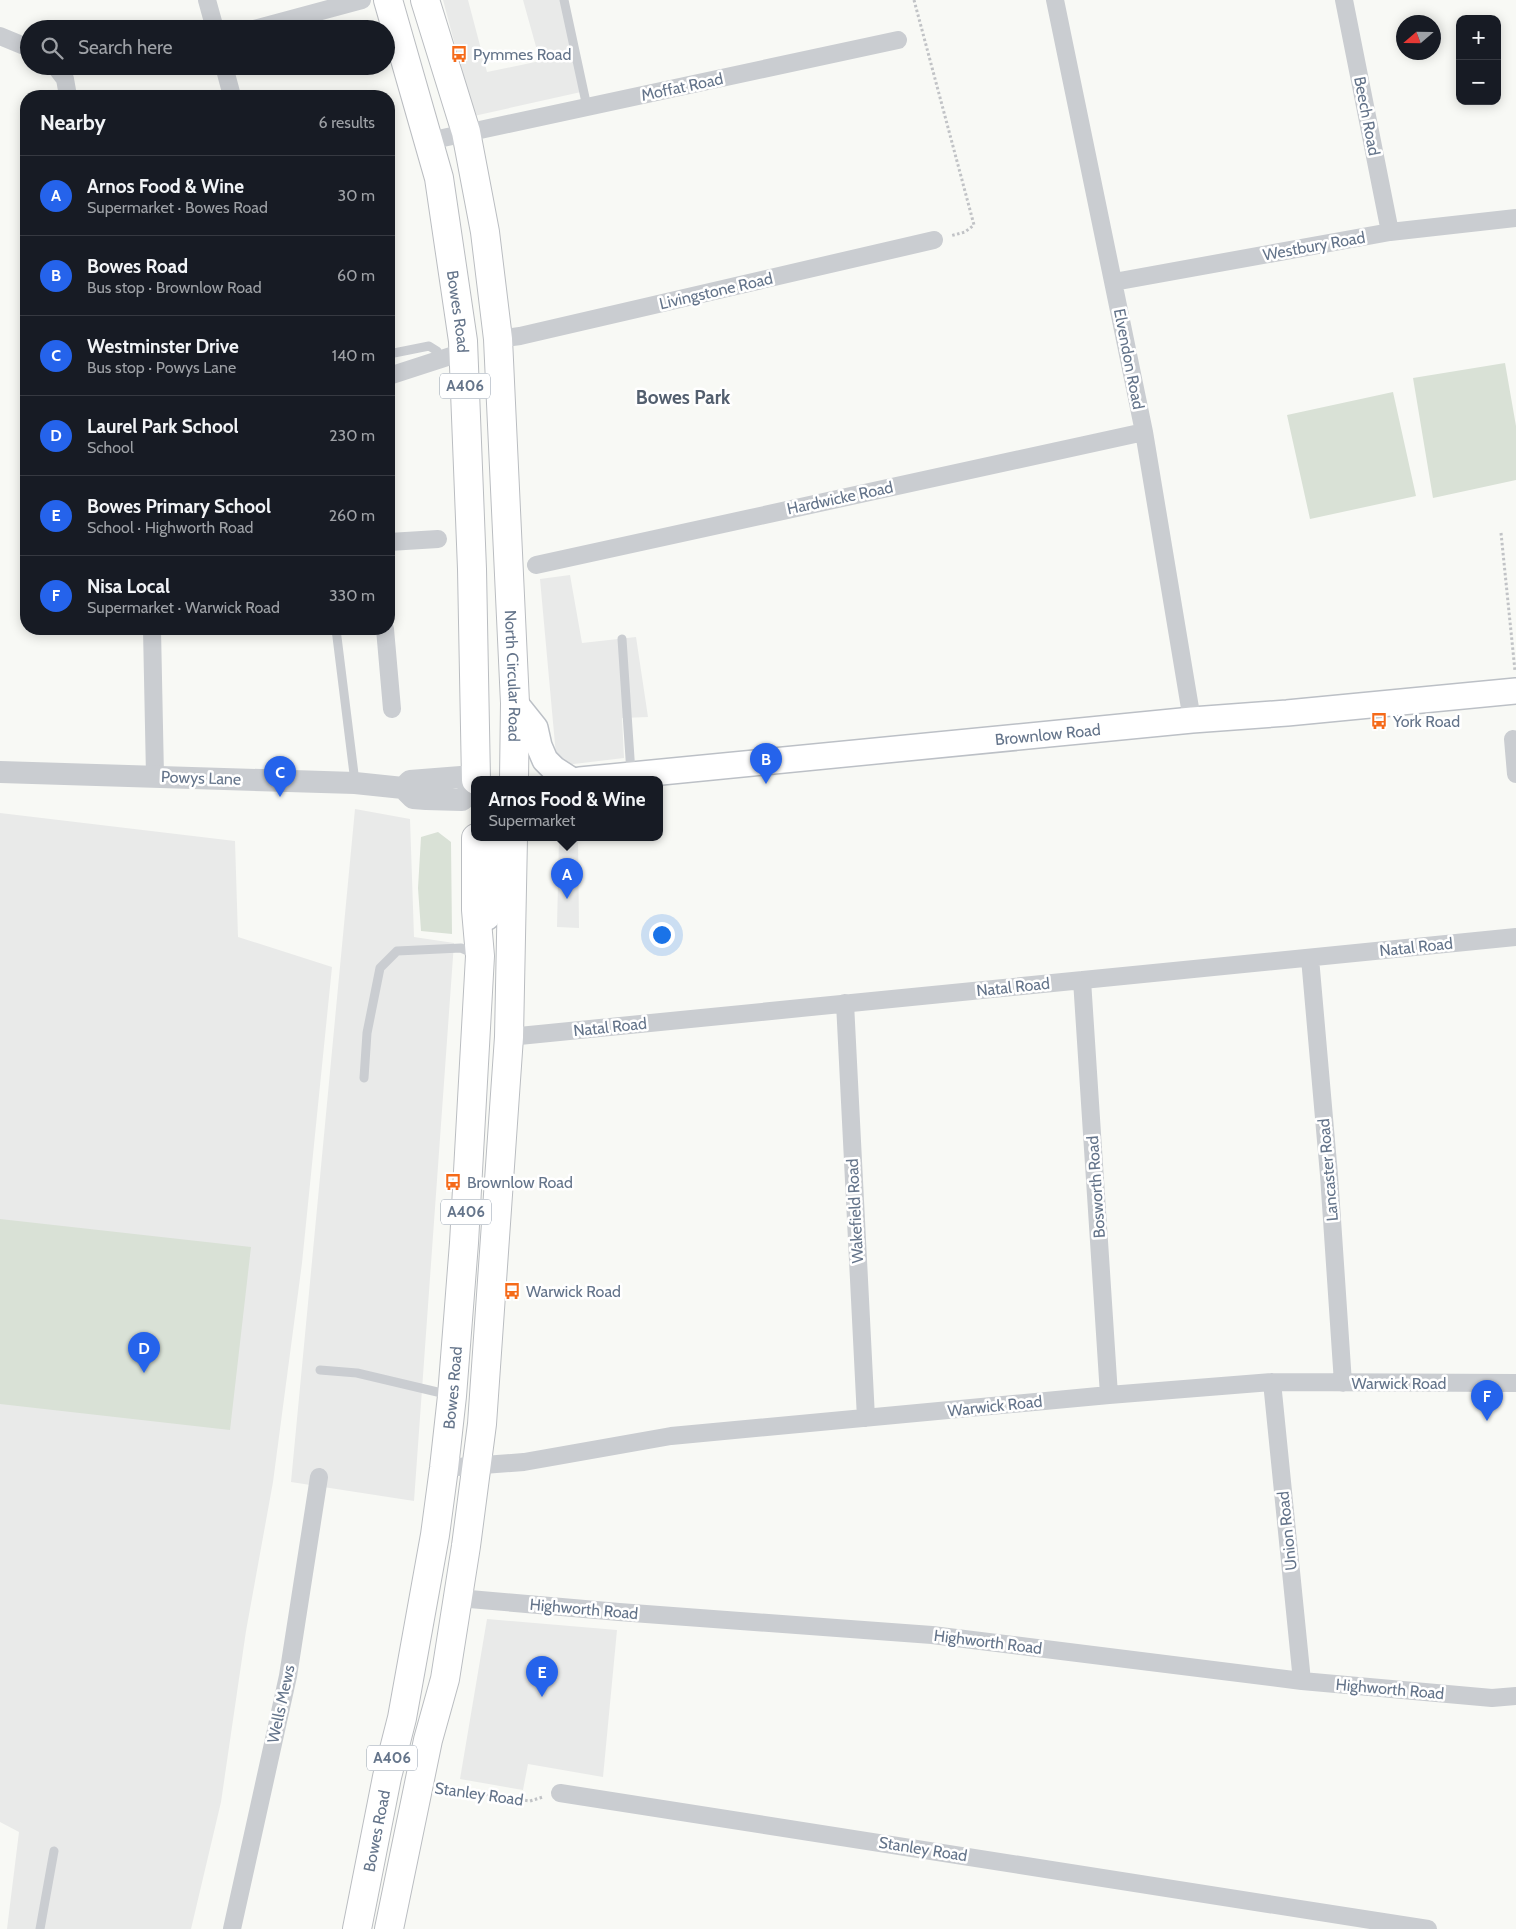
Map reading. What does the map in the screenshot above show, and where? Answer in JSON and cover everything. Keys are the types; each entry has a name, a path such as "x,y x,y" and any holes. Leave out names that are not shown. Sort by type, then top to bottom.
{"highway":[{"name":"Bowes Road","path":"388,0 394,20"},
{"name":"A406","path":"425,0 466,132 485,232 498,339"},
{"name":"Bowes Road","path":"395,24 439,178 452,356 472,569 476,776"},
{"name":"North Circular Road","path":"498,339 515,703 514,776"},
{"name":"Bowes Road","path":"356,1929 387,1777 402,1718 435,1535 452,1396 464,1243 480,956 476,910 476,841"},
{"name":"Bowes Road","path":"389,1929 418,1786 445,1679 482,1424 509,1036 513,841"}],"main road":[{"name":"Brownlow Road","path":"631,776 1192,720 1516,692"},
{"path":"515,703 535,728 539,746 545,760 565,776"},
{"name":"A406","path":"480,956 489,908 491,841"}],"street":[{"path":"206,0 212,20"},
{"path":"288,20 362,0"},
{"name":"Elvendon Road","path":"1054,0 1144,432 1192,720"},
{"name":"Beech Road","path":"1344,0 1390,232"},
{"path":"0,36 20,44"},
{"name":"Moffat Road","path":"429,141 898,40"},
{"path":"62,75 65,79 67,90"},
{"path":"226,75 230,90"},
{"name":"Westbury Road","path":"1114,282 1390,232 1516,218"},
{"name":"Livingstone Road","path":"498,339 520,336 934,240"},
{"path":"395,374 452,356"},
{"name":"Hardwicke Road","path":"536,565 1144,432"},
{"path":"395,542 438,539"},
{"path":"152,635 155,776"},
{"path":"386,635 392,709"},
{"path":"1513,739 1516,774"},
{"name":"Powys Lane","path":"0,772 355,783 402,788 413,798 426,799 462,800 471,792"},
{"name":"Natal Road","path":"509,1036 1516,937"},
{"name":"Lancaster Road","path":"1310,958 1329,1175 1343,1383"},
{"name":"Bosworth Road","path":"1082,980 1109,1394"},
{"name":"Wakefield Road","path":"845,1003 866,1418"},
{"name":"Warwick Road","path":"444,1468 524,1462 671,1436 1109,1394 1272,1382 1516,1383"},
{"name":"Union Road","path":"1272,1382 1302,1681"},
{"name":"Wells Mews","path":"232,1929 288,1676 319,1477"},
{"name":"Highworth Road","path":"458,1598 932,1635 1302,1681 1492,1698 1516,1696"},
{"name":"Stanley Road","path":"560,1793 1306,1908 1380,1926 1428,1929"}],"lane":[{"path":"564,0 587,107"},
{"path":"395,353 429,346 452,356"},
{"path":"337,635 355,783"},
{"path":"622,639 631,776"},
{"path":"364,1078 367,1033 380,968 397,951 461,948 480,956"},
{"path":"320,1370 357,1373 452,1396"},
{"path":"40,1929 54,1851"}],"path":[{"path":"914,0 974,225 965,232 934,240"},
{"path":"1501,534 1515,677"},
{"name":"Stanley Road","path":"418,1786 530,1801 560,1793"}],"shaded area":[{"path":"443,0 468,0 487,72 540,61 523,0 562,0 581,92 474,116"},
{"path":"1505,363 1516,426 1516,480 1433,498 1413,378"},
{"path":"1393,392 1416,496 1310,519 1287,415"},
{"path":"570,575 582,643 636,637 648,717 622,718 624,758 557,766 540,579"},
{"path":"355,809 410,819 414,937 454,943 414,1501 291,1482"},
{"path":"0,813 235,841 238,937 332,967 302,1263 273,1482 246,1631 221,1802 191,1929 7,1929 19,1832 0,1822"},
{"path":"438,832 451,842 452,934 421,931 418,888 421,837"},
{"path":"559,841 578,841 579,928 557,927"},
{"path":"0,1219 251,1247 230,1430 0,1404"},
{"path":"487,1619 617,1630 603,1777 528,1764 523,1790 460,1779"}],"place":[{"name":"Pymmes Road","path":"459,54"},
{"name":"York Road","path":"1379,721"},
{"name":"Bowes Road","path":"766,784"},
{"name":"Westminster Drive","path":"280,797"},
{"name":"Arnos Food & Wine","path":"567,899"},
{"name":"Brownlow Road","path":"453,1182"},
{"name":"Warwick Road","path":"512,1291"},
{"name":"Laurel Park School","path":"144,1373"},
{"name":"Nisa Local","path":"1487,1421"},
{"name":"Bowes Primary School","path":"542,1697"}],"district":[{"name":"Bowes Park","path":"683,397"}]}
